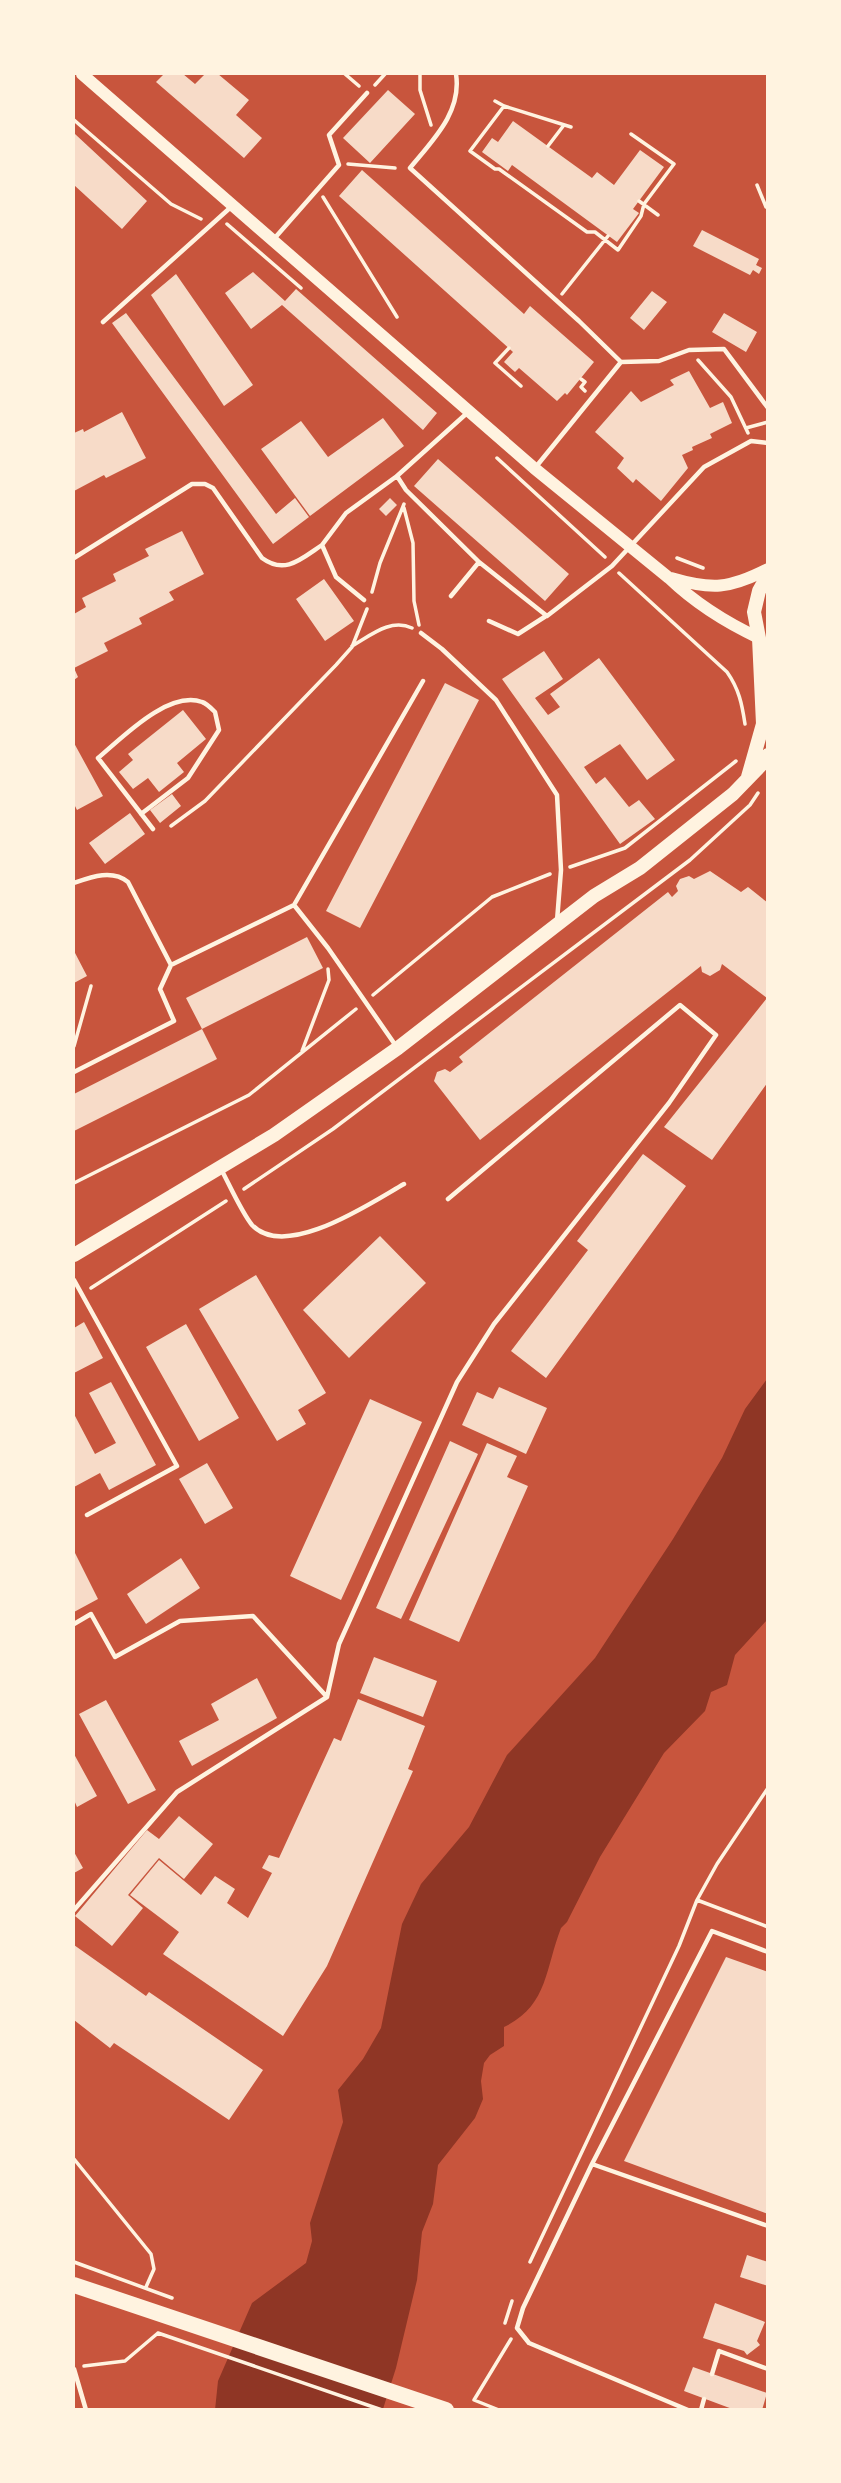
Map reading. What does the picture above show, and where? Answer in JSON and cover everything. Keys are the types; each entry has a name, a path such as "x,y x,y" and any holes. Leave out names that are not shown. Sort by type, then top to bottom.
{"highway":[{"path":"74,2285 446,2410"}],"main road":[{"path":"747,778 763,724 763,641 754,612 759,591 768,575"},
{"path":"74,1253 274,1135 398,1048 594,896 640,868 733,794 768,755"}],"street":[{"path":"82,74 534,468 705,608 763,641"},
{"path":"670,578 694,585 732,585 768,569"}],"lane":[{"path":"456,74 458,86 455,106 410,168 621,362 659,361 689,350 724,349 768,408"},
{"path":"272,240 339,165 329,135 367,93"},
{"path":"103,322 232,206"},
{"path":"534,468 621,362"},
{"path":"74,558 192,484 205,484 213,488 262,558 272,565 291,565 322,545 346,513 397,476 470,410"},
{"path":"489,621 518,634 547,616 612,566 704,467 751,441 768,443"},
{"path":"397,476 406,490 479,562 547,616"},
{"path":"322,545 336,577 364,600"},
{"path":"451,596 479,562"},
{"path":"421,633 496,700 557,795 561,870 557,925"},
{"path":"74,1072 174,1021 160,989 172,965 294,905 423,681"},
{"path":"141,814 188,778 219,730 215,712 202,702 178,701 158,709 98,758 141,814 153,829"},
{"path":"74,883 108,875 120,876 128,882 172,965"},
{"path":"294,905 328,948 398,1048"},
{"path":"74,1910 177,1791 327,1697 340,1644 457,1382 494,1325 669,1103 716,1035 680,1005 447,1199"},
{"path":"220,1168 253,1225 275,1235 304,1234 331,1223 404,1184"},
{"path":"74,1280 177,1466 87,1515"},
{"path":"74,1624 91,1614 116,1657 180,1621 253,1616 327,1697"},
{"path":"688,2410 529,2343 517,2328 523,2308 592,2164 712,1931 768,1952"},
{"path":"592,2164 768,2226"},
{"path":"712,2374 719,2351 768,2369"},
{"path":"74,2368 86,2410"},
{"path":"701,2410 704,2399"}],"path":[{"path":"345,74 367,93 385,74"},
{"path":"420,74 420,90 431,125"},
{"path":"495,101 571,127"},
{"path":"504,106 471,151 587,233 596,232 606,238 618,250 641,216 641,203 674,164 631,134"},
{"path":"74,120 171,204 213,225 225,223 310,295"},
{"path":"548,146 564,125"},
{"path":"339,165 360,164 395,168"},
{"path":"757,185 766,207"},
{"path":"318,189 397,317"},
{"path":"641,203 658,215"},
{"path":"557,301 606,238"},
{"path":"509,348 495,363 520,386"},
{"path":"689,350 732,397 751,441"},
{"path":"581,379 584,382 581,387"},
{"path":"746,428 768,422"},
{"path":"497,458 727,672 741,698 745,732"},
{"path":"352,646 380,563 404,506 406,490"},
{"path":"404,506 413,543 414,601 421,633"},
{"path":"677,558 697,566"},
{"path":"171,826 205,801 352,646 389,625 407,626 421,633"},
{"path":"74,1183 249,1096 492,897 625,848 737,759"},
{"path":"81,1294 333,1129 690,860 750,805 762,788"},
{"path":"302,1053 328,980 328,948"},
{"path":"74,1046 92,986"},
{"path":"530,2263 679,1946 697,1900 717,1864 768,1788"},
{"path":"697,1900 768,1927"},
{"path":"74,2159 151,2254 154,2269 146,2287"},
{"path":"74,2262 179,2301"},
{"path":"504,2327 513,2300"},
{"path":"74,2368 125,2361 158,2333"},
{"path":"499,2410 474,2400 512,2340 508,2333"},
{"path":"178,2341 382,2410"}],"shaded area":[{"path":"767,1379 767,1620 735,1655 727,1685 711,1692 705,1711 664,1753 600,1857 567,1922 561,1928 537,1997 518,2018 504,2027 504,2046 490,2055 484,2063 481,2081 483,2099 475,2118 438,2165 433,2204 422,2232 417,2280 396,2368 383,2409 215,2410 218,2381 252,2303 306,2263 312,2241 310,2223 343,2122 338,2090 363,2059 381,2028 402,1924 421,1884 469,1827 507,1755 595,1658 673,1539 722,1458 745,1409"}],"building":[{"path":"164,74 183,74 195,84 205,74 218,74 249,100 236,115 262,138 244,158 156,82"},
{"path":"388,90 415,114 370,163 343,138"},
{"path":"513,121 592,178 597,172 614,185 640,150 664,167 633,209 639,213 617,242 512,165 508,171 482,152 492,138 498,142"},
{"path":"75,134 147,201 122,229 74,185"},
{"path":"362,170 524,314 530,306 594,362 567,395 565,393 557,401 519,368 515,372 504,362 513,352 339,196"},
{"path":"702,230 759,259 756,265 762,268 759,274 753,270 750,275 693,246"},
{"path":"253,272 285,301 296,289 437,413 423,430 282,305 251,329 225,293"},
{"path":"176,274 253,385 224,406 151,295"},
{"path":"652,291 667,302 644,330 630,318"},
{"path":"126,313 276,514 295,498 309,517 273,544 112,323"},
{"path":"724,313 757,332 746,352 712,332"},
{"path":"689,371 710,408 723,402 732,423 710,434 712,438 682,455 688,468 661,501 636,479 633,483 617,468 624,458 595,432 631,391 641,402 674,385 670,380"},
{"path":"122,412 146,458 74,491 74,433 83,429 84,432"},
{"path":"383,418 404,446 310,516 261,449 301,421 328,457"},
{"path":"438,459 569,574 545,601 414,486"},
{"path":"390,498 397,505 386,516 379,509"},
{"path":"182,531 204,574 169,592 174,600 139,618 142,624 104,643 108,651 74,668 74,614 86,607 82,598 116,581 113,574 149,556 145,549"},
{"path":"324,579 354,621 325,641 296,599"},
{"path":"544,651 563,679 535,698 548,715 560,707 550,694 599,658 675,760 647,780 620,744 584,767 596,784 605,777 629,807 639,800 655,819 620,844 502,679"},
{"path":"445,683 479,700 360,928 326,911"},
{"path":"183,710 206,739 177,763 184,772 159,792 148,778 133,789 119,772 133,760 128,754"},
{"path":"74,743 103,796 77,810 74,804"},
{"path":"172,794 181,806 160,823 150,810"},
{"path":"130,813 145,834 105,864 89,843"},
{"path":"710,871 741,892 748,887 768,903 768,1082 712,1160 664,1127 767,998 722,964 720,970 710,976 702,972 701,966 480,1140 434,1081 437,1072 445,1069 450,1072 463,1062 459,1057 668,892 672,897 678,891 676,886 680,879 689,876 694,879"},
{"path":"307,937 323,968 202,1029 186,998"},
{"path":"74,951 87,976 74,983"},
{"path":"202,1029 217,1059 74,1131 74,1094"},
{"path":"643,1154 686,1186 546,1378 511,1351 588,1250 577,1241"},
{"path":"380,1236 426,1283 349,1358 303,1310"},
{"path":"256,1275 326,1393 298,1410 306,1424 277,1441 199,1309"},
{"path":"84,1322 103,1358 74,1373 74,1328"},
{"path":"186,1324 239,1418 199,1441 146,1347"},
{"path":"111,1382 156,1465 109,1490 100,1473 74,1487 74,1414 95,1454 116,1443 89,1393"},
{"path":"499,1387 547,1408 526,1454 462,1425 477,1392 493,1399"},
{"path":"370,1399 422,1422 341,1600 290,1576"},
{"path":"450,1441 478,1454 401,1619 376,1608"},
{"path":"487,1443 517,1456 507,1477 528,1486 459,1642 409,1620"},
{"path":"207,1463 233,1508 205,1524 179,1479"},
{"path":"74,1551 98,1599 74,1612"},
{"path":"181,1558 200,1588 146,1624 127,1594"},
{"path":"374,1657 437,1681 423,1717 360,1693"},
{"path":"257,1678 277,1718 192,1766 179,1741 219,1720 211,1704"},
{"path":"358,1699 425,1726 408,1769 413,1771 327,1966 283,2036 163,1954 179,1932 130,1895 159,1860 201,1895 215,1876 235,1889 227,1903 248,1918 272,1873 262,1868 269,1855 279,1858 334,1738 341,1741"},
{"path":"106,1700 156,1790 128,1804 79,1714"},
{"path":"74,1754 97,1796 77,1807 74,1800"},
{"path":"179,1816 213,1844 184,1879 159,1858 128,1895 143,1908 112,1946 75,1916 147,1830 159,1839"},
{"path":"74,1852 83,1868 74,1873"},
{"path":"74,1945 146,1996 149,1992 263,2070 229,2120 114,2043 110,2048 74,2020"},
{"path":"726,1957 768,1972 768,2214 624,2161"},
{"path":"747,2255 768,2262 768,2286 740,2277"},
{"path":"715,2303 765,2322 757,2341 760,2345 747,2355 744,2351 703,2338"},
{"path":"693,2367 767,2393 762,2410 735,2410 684,2391"}]}
